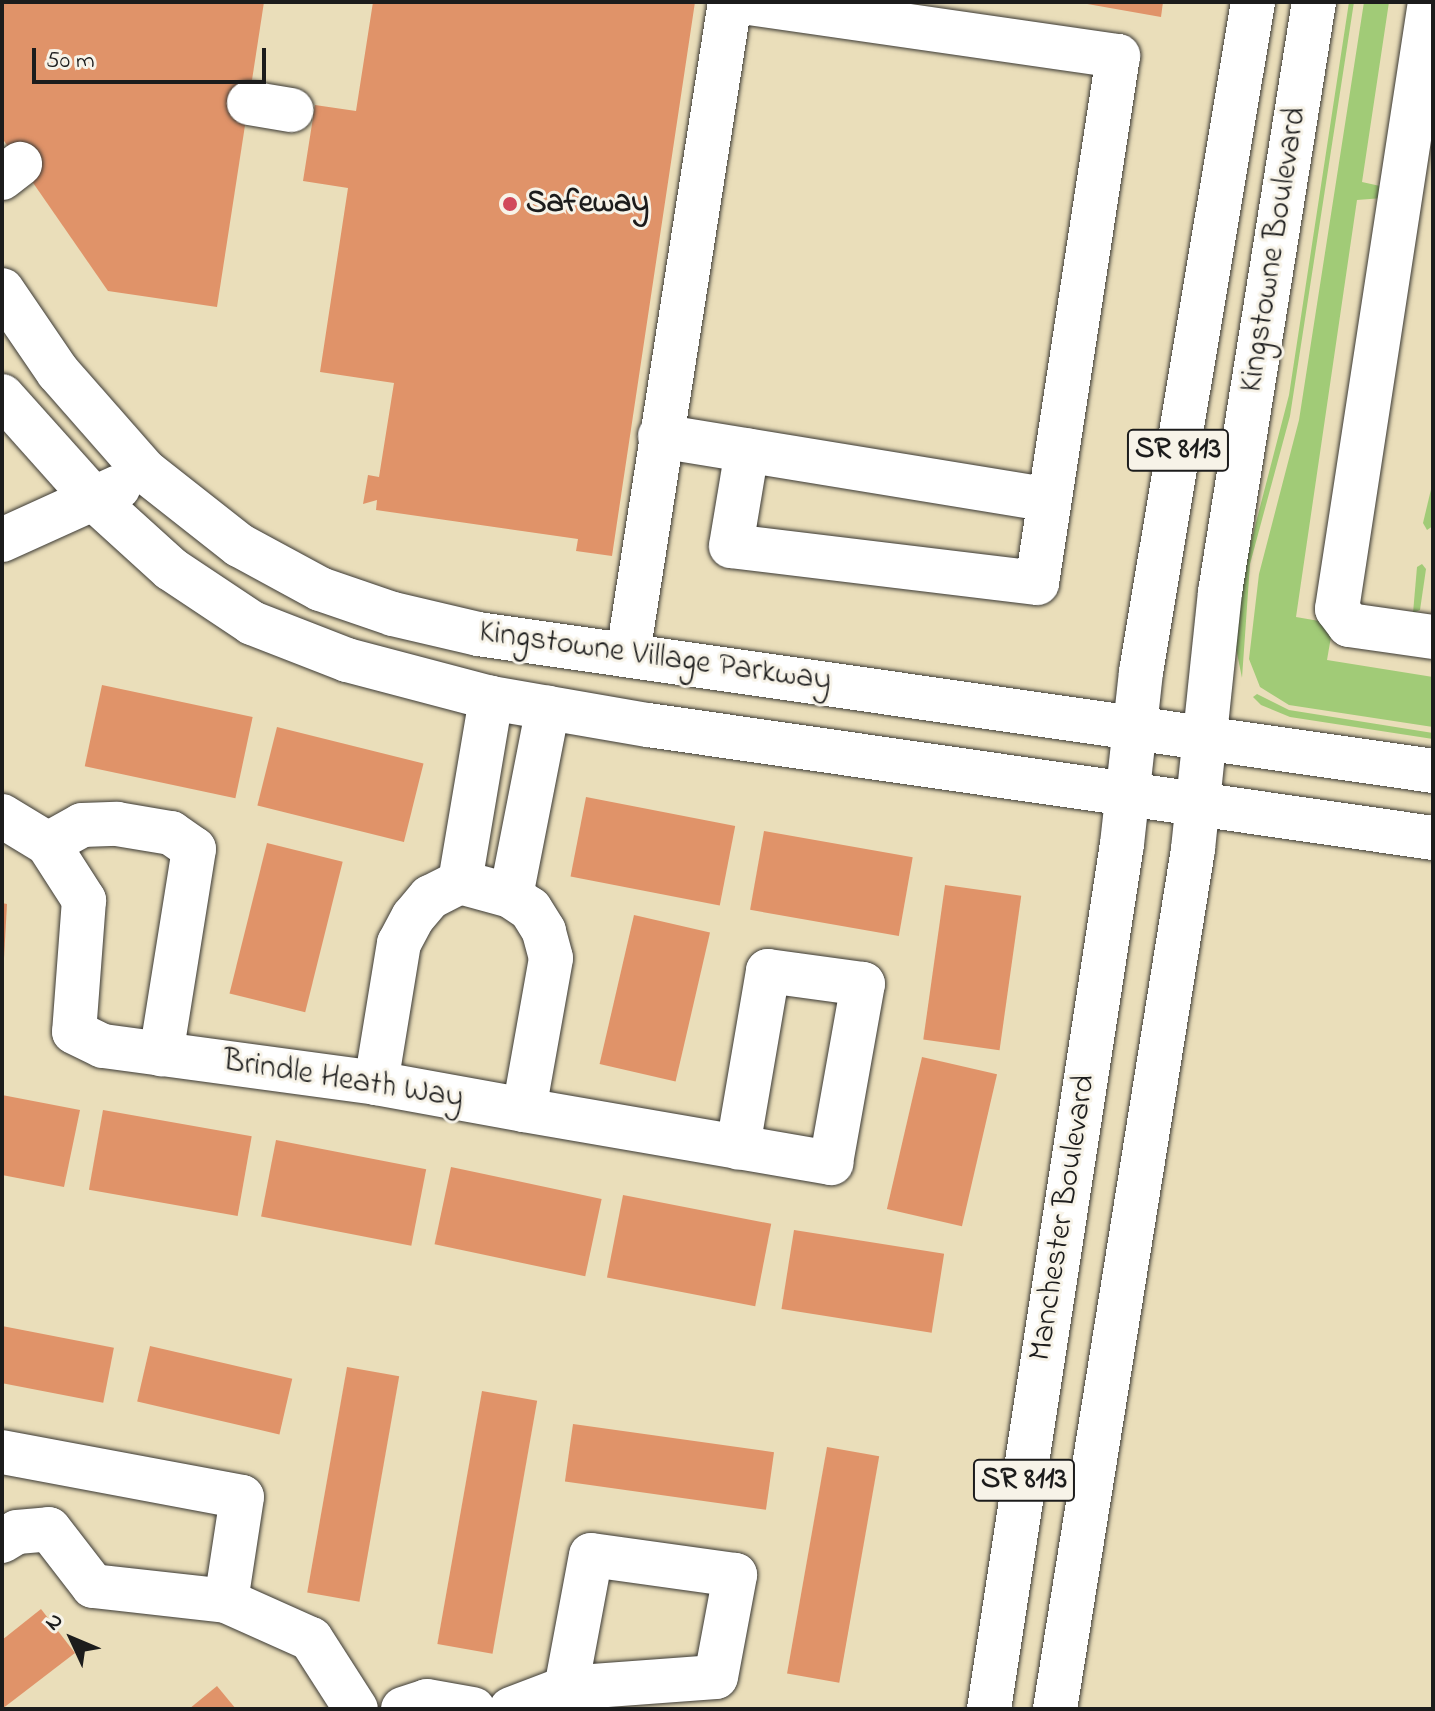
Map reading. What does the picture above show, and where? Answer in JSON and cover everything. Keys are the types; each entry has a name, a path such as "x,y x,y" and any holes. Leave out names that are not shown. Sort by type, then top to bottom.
{"street":[{"path":"628,654 730,2"},
{"path":"743,2 910,14 1118,56 1037,583 731,546 747,450"},
{"name":"Kingstowne Boulevard","path":"1136,727 1253,2"},
{"name":"Kingstowne Boulevard","path":"1203,736 1220,592 1314,2"},
{"path":"1430,2 1337,609 1349,625 1433,637"},
{"path":"249,103 291,110"},
{"name":"Kingstowne Village Parkway","path":"2,290 58,372 145,471 239,545 320,589 393,614 478,634 1433,771"},
{"name":"Kingstowne Village Parkway","path":"2,396 96,501 171,569 252,623 347,660 491,698 548,708 1433,838"},
{"path":"660,436 1049,500"},
{"path":"2,540 96,501 145,471"},
{"path":"460,882 491,698"},
{"path":"511,896 548,708"},
{"name":"Manchester Boulevard","path":"989,1709 1136,727"},
{"name":"SR 8113","path":"1055,1709 1197,804 1203,736"},
{"name":"Brindle Heath Way","path":"2,816 48,844 84,900 74,1032 103,1046 376,1083 738,1147"},
{"path":"48,844 82,825 117,824 171,833 194,849 161,1054"},
{"path":"376,1083 399,943 430,897 460,882 511,896 530,909 544,931 551,958 524,1110"},
{"path":"2,1452 242,1497 226,1601"},
{"path":"2,1541 17,1532 49,1529 93,1586 226,1601 311,1639 356,1709"},
{"path":"511,1709 566,1688"},
{"path":"403,1709 427,1701 473,1709"}],"green space":[{"path":"1349,2 1354,2 1290,416 1250,564 1242,678 1234,638 1245,565 1289,395"},
{"path":"1364,2 1389,2 1362,182 1380,186 1383,198 1357,200 1296,617 1325,622 1332,631 1327,660 1433,677 1433,727 1289,705 1260,687 1249,659 1259,574 1299,420"},
{"path":"1433,481 1433,526 1427,530 1423,523"},
{"path":"1422,564 1426,569 1420,610 1413,613 1417,567"},
{"path":"1257,694 1289,710 1433,733 1433,739 1290,717 1261,705 1253,697"}],"building":[{"path":"2,2 264,2 217,307 108,291 2,138"},
{"path":"373,2 695,2 612,556 576,551 578,539 376,510 377,500 363,504 368,475 379,477 394,383 320,372 348,188 303,181 315,105 356,111"},
{"path":"1076,2 1163,2 1161,17"},
{"path":"102,685 253,717 235,798 85,766"},
{"path":"277,727 424,764 404,842 257,806"},
{"path":"586,797 735,826 720,906 571,877"},
{"path":"764,831 913,857 899,936 750,910"},
{"path":"267,843 343,862 305,1012 230,993"},
{"path":"945,885 1021,896 1000,1050 923,1039"},
{"path":"2,903 7,904 4,958 2,958"},
{"path":"634,915 710,933 676,1082 600,1064"},
{"path":"922,1057 997,1074 962,1226 887,1209"},
{"path":"2,1095 80,1110 64,1187 2,1175"},
{"path":"103,1110 252,1136 238,1216 89,1190"},
{"path":"276,1140 426,1169 411,1246 261,1217"},
{"path":"451,1167 602,1199 585,1276 435,1244"},
{"path":"623,1195 771,1224 755,1306 607,1277"},
{"path":"794,1230 944,1254 932,1333 781,1309"},
{"path":"2,1326 114,1348 103,1403 2,1383"},
{"path":"150,1346 292,1379 279,1434 137,1402"},
{"path":"347,1367 399,1376 359,1602 307,1593"},
{"path":"482,1391 537,1401 493,1654 437,1644"},
{"path":"573,1424 774,1452 766,1510 565,1481"},
{"path":"827,1447 879,1456 839,1683 787,1674"},
{"path":"41,1609 75,1653 2,1709 2,1640"},
{"path":"217,1686 236,1709 189,1709"}],"place":[{"name":"Safeway","path":"510,204"}]}
